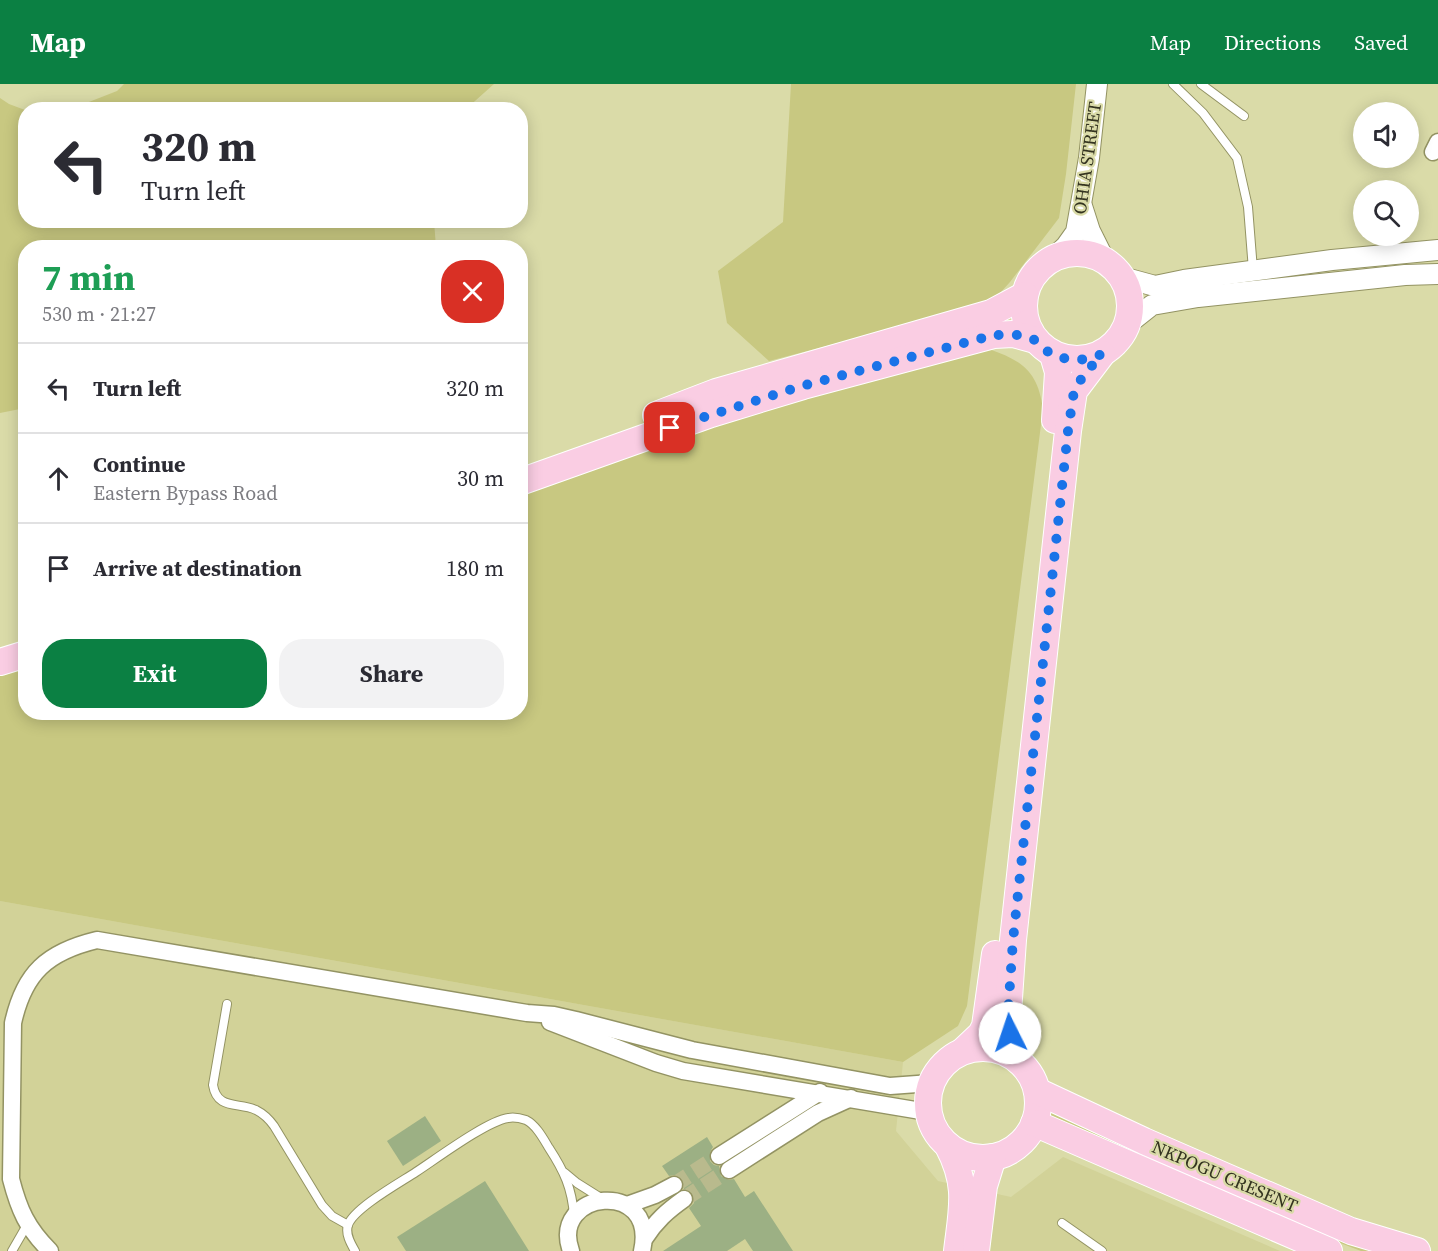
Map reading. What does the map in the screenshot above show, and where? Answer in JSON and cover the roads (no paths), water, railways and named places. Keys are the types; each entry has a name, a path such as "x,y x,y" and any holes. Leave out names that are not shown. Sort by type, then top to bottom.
{"main road":[{"path":"957,1251 963,1206 962,1180 948,1146 934,1130 927,1112 932,1083 938,1070 945,1062 963,1051 981,1034 985,1026 993,974 1027,650 1056,417 1058,372 1026,322 1025,294 1034,275 1052,259 1075,253 1090,254 1113,269 1130,299 1128,324 1115,344 1102,354 1083,376 1074,391 1013,940 1008,1013 1009,1054"},
{"path":"528,463 716,392 991,313 1025,294"},
{"path":"528,479 711,414 802,386 994,335 1013,334 1078,360 1102,354"},
{"path":"0,646 18,641"},
{"path":"0,662 18,656"},
{"path":"948,1146 974,1157 993,1157 1014,1149 1034,1123 1037,1112 1037,1091 1027,1069 1009,1054 986,1047 963,1051"},
{"name":"NKPOGU CRESENT","path":"1037,1091 1155,1146 1351,1231 1417,1251"},
{"name":"NKPOGU CRESENT","path":"1034,1123 1329,1251"},
{"path":"976,1251 984,1186 993,1157"}],"street":[{"name":"OHIA STREET","path":"1052,259 1066,246 1076,232 1082,206 1097,84"},
{"path":"1082,206 1090,231 1113,269 1155,286 1253,271 1438,250"},
{"path":"1401,253 1405,275"},
{"path":"1128,324 1152,305 1198,297 1438,273"},
{"path":"50,1251 27,1225 18,1205 11,1179 13,1023 17,1002 25,985 39,966 75,945 97,940 527,1013 554,1015 692,1050 890,1086 932,1083"},
{"path":"527,1013 656,1063 684,1071 927,1112"},
{"path":"719,1156 817,1093 848,1078"},
{"path":"729,1170 818,1113 851,1098"},
{"path":"627,1205 674,1185"},
{"path":"643,1248 655,1222 684,1199"},
{"path":"571,1251 568,1236 574,1218 589,1204 604,1200 614,1200 627,1205 636,1214 643,1225 643,1248"}],"lane":[{"path":"1173,84 1203,113 1237,158 1248,207 1253,271"},
{"path":"1201,84 1244,116"},
{"path":"227,1004 213,1085 214,1094 220,1100 267,1116 322,1205 332,1216 348,1225"},
{"path":"355,1251 349,1240 348,1225 358,1212 389,1189 471,1137 508,1118 518,1118 532,1124 565,1173 604,1200"},
{"path":"565,1173 573,1203 574,1218"},
{"path":"1062,1223 1102,1251"},
{"path":"12,1251 27,1225"}],"tunnel":[{"path":"674,1185 719,1156"},
{"path":"684,1199 729,1170"}]}
